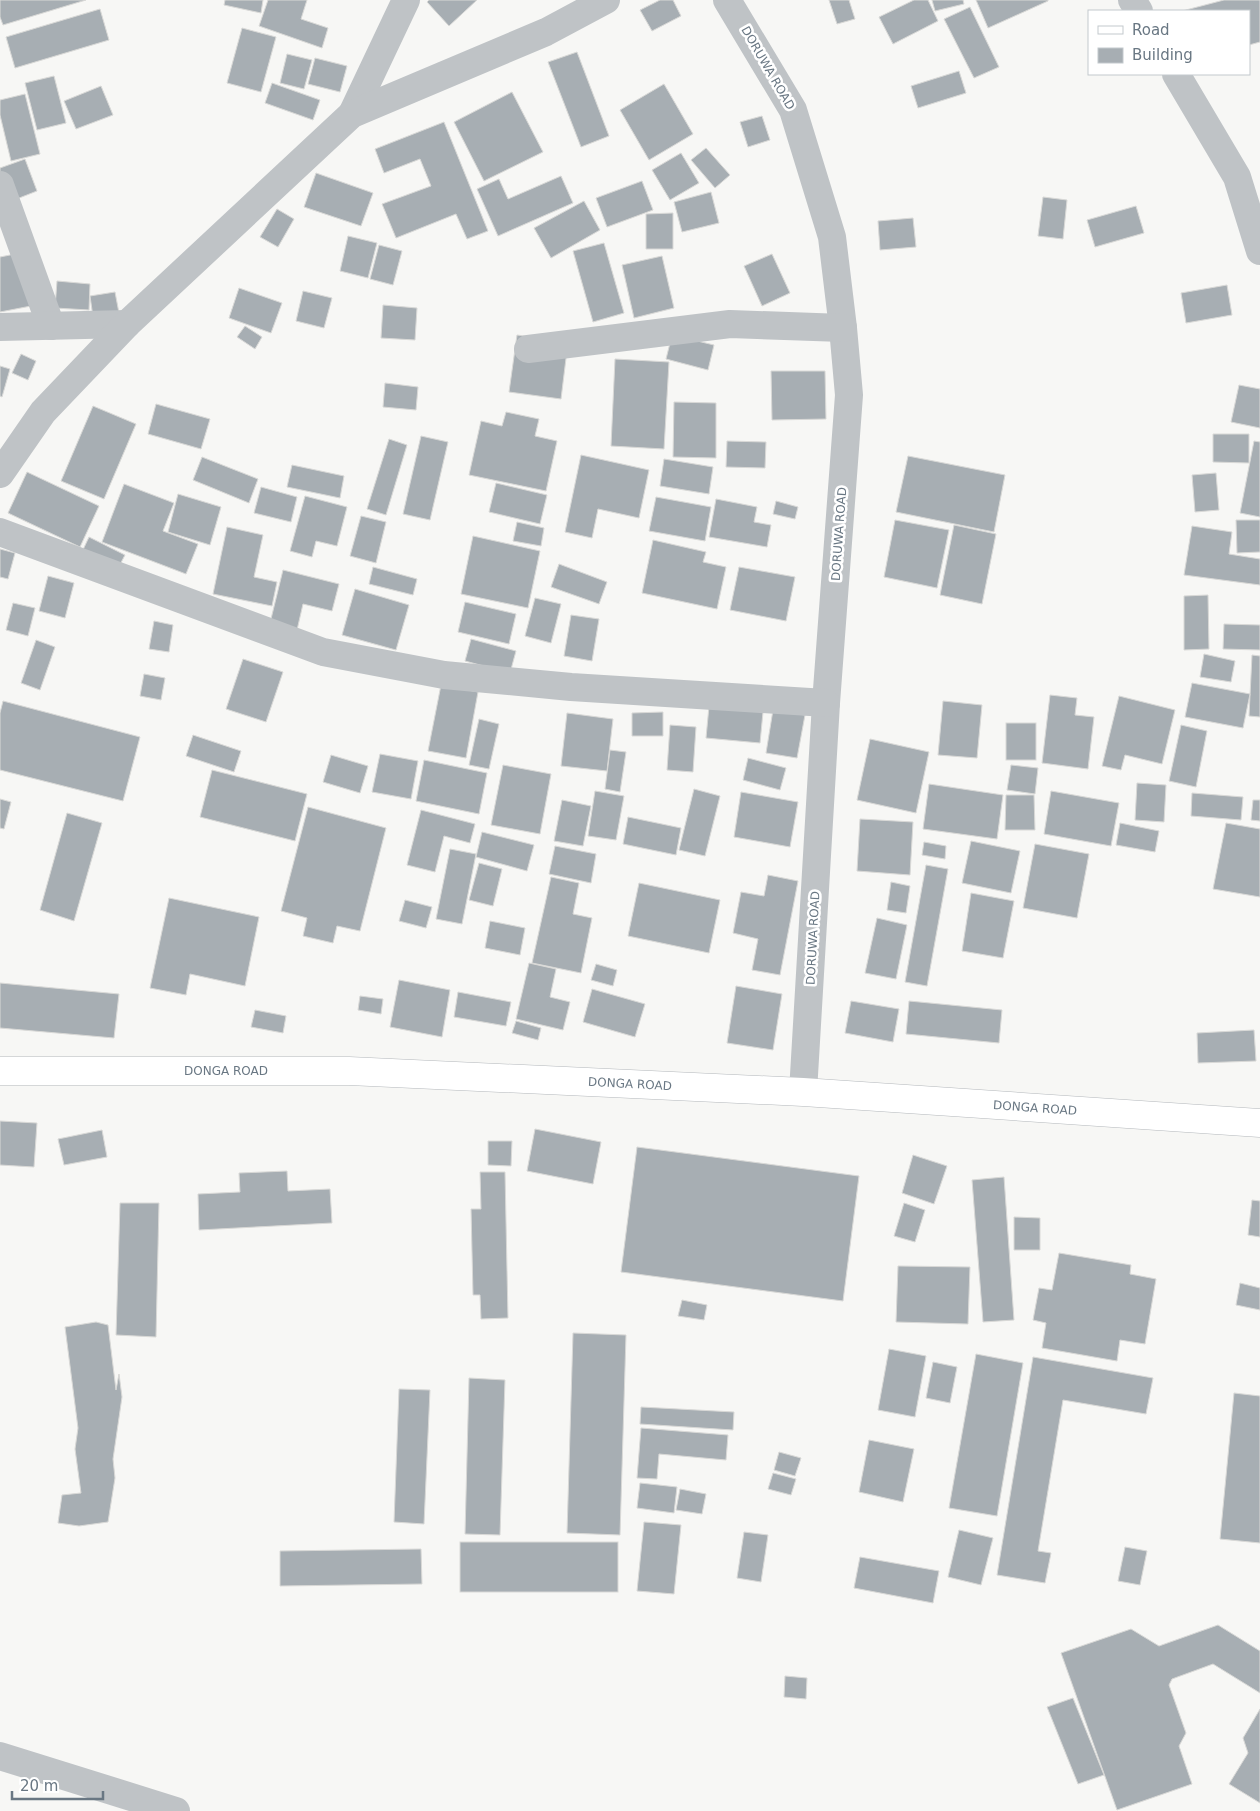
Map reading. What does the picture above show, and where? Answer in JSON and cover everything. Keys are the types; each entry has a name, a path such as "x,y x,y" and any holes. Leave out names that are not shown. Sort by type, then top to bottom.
{"street":[{"path":"352,114 406,0"},
{"path":"0,474 43,412 128,324 352,114 546,32 606,0"},
{"name":"DORUWA ROAD","path":"727,0 793,110 832,237 849,395 826,703 803,1092"},
{"path":"1177,75 1237,177 1260,251"},
{"path":"0,185 51,326"},
{"path":"0,327 128,324"},
{"path":"528,349 730,324 843,328"},
{"path":"0,532 323,652 444,676 571,687 826,703"},
{"name":"DONGA ROAD","path":"0,1071 350,1071 803,1092 1260,1123"},
{"path":"0,1756 176,1811"}],"building":[{"path":"0,0 86,0 3,25 0,17"},
{"path":"225,0 263,0 261,13 224,5"},
{"path":"268,0 307,0 301,19 328,28 322,48 259,26"},
{"path":"429,0 477,0 449,26 427,2"},
{"path":"660,0 673,0 681,16 652,31 640,10"},
{"path":"829,0 849,0 855,19 837,24"},
{"path":"914,0 928,0 938,21 893,44 879,17"},
{"path":"932,0 963,0 964,4 935,11"},
{"path":"976,0 1048,0 1048,1 988,28"},
{"path":"1224,0 1260,0 1260,42 1250,45 1250,10 1186,10"},
{"path":"970,7 999,67 974,78 944,19"},
{"path":"100,9 109,40 15,68 6,37"},
{"path":"242,28 276,37 261,92 227,83"},
{"path":"577,52 609,136 581,147 548,62"},
{"path":"287,54 312,60 304,89 280,83"},
{"path":"315,58 347,66 340,92 308,84"},
{"path":"959,71 966,93 918,108 911,86"},
{"path":"54,76 66,123 37,130 25,83"},
{"path":"272,83 320,100 313,120 265,103"},
{"path":"664,84 693,134 649,160 620,110"},
{"path":"101,86 113,115 76,129 64,101"},
{"path":"512,92 543,152 484,181 454,122"},
{"path":"25,94 40,154 11,161 0,115 0,100"},
{"path":"762,116 770,140 748,147 740,122"},
{"path":"444,122 488,231 467,239 456,214 396,238 382,204 431,186 420,159 384,173 375,149"},
{"path":"706,148 730,175 715,188 691,160"},
{"path":"681,153 699,183 670,200 652,170"},
{"path":"25,159 37,191 9,202 0,177 0,168"},
{"path":"316,173 373,193 361,226 304,207"},
{"path":"561,176 573,203 498,236 477,189 499,179 508,199"},
{"path":"642,181 653,210 607,227 596,198"},
{"path":"711,192 719,223 682,232 674,202"},
{"path":"1043,197 1067,200 1063,239 1038,236"},
{"path":"584,201 600,230 551,258 534,228"},
{"path":"1136,206 1144,233 1095,247 1087,220"},
{"path":"277,209 294,219 278,247 260,237"},
{"path":"673,213 673,249 646,249 646,214"},
{"path":"913,218 916,247 880,250 878,221"},
{"path":"348,236 377,243 368,278 340,271"},
{"path":"604,243 624,313 593,322 573,251"},
{"path":"379,245 402,251 393,285 370,279"},
{"path":"20,253 31,306 0,312 0,257"},
{"path":"772,254 790,293 762,306 744,266"},
{"path":"662,256 674,308 634,318 622,265"},
{"path":"57,281 90,284 89,310 55,308"},
{"path":"1227,285 1232,315 1186,323 1181,293"},
{"path":"239,288 282,303 271,333 229,318"},
{"path":"303,291 332,298 324,328 296,321"},
{"path":"115,292 119,313 93,317 90,296"},
{"path":"383,305 417,308 415,340 381,338"},
{"path":"245,326 262,337 255,349 237,337"},
{"path":"517,335 568,342 561,399 509,392"},
{"path":"672,335 714,345 708,370 666,359"},
{"path":"21,354 36,361 28,380 12,373"},
{"path":"615,359 669,362 664,449 611,446"},
{"path":"0,366 10,369 2,397 0,396"},
{"path":"771,371 825,371 826,419 772,420"},
{"path":"385,383 418,387 416,410 383,407"},
{"path":"1239,385 1260,389 1260,428 1231,422"},
{"path":"674,402 716,403 716,458 673,457"},
{"path":"156,404 210,419 201,449 148,434"},
{"path":"93,406 136,424 104,499 61,481"},
{"path":"506,412 539,419 535,436 557,441 546,491 469,475 481,421 502,426"},
{"path":"1213,434 1249,434 1249,463 1213,462"},
{"path":"421,436 448,442 430,520 403,514"},
{"path":"389,439 407,445 386,515 367,509"},
{"path":"727,441 766,442 765,468 726,467"},
{"path":"1254,441 1260,442 1260,517 1240,513"},
{"path":"581,455 649,470 639,518 598,509 592,538 565,532"},
{"path":"908,456 1005,475 994,532 896,512"},
{"path":"202,457 258,479 249,503 193,480"},
{"path":"664,459 713,467 709,494 660,486"},
{"path":"292,465 344,476 340,498 287,487"},
{"path":"27,472 99,506 80,547 8,513"},
{"path":"1216,473 1219,510 1195,512 1192,475"},
{"path":"496,483 547,495 540,524 489,512"},
{"path":"124,484 174,503 163,531 198,544 186,574 102,542"},
{"path":"261,487 297,497 291,522 254,513"},
{"path":"178,494 221,507 210,545 168,532"},
{"path":"305,496 347,507 337,546 316,541 312,557 290,551"},
{"path":"656,497 711,507 705,541 649,531"},
{"path":"716,499 757,507 754,522 771,525 767,547 709,537"},
{"path":"776,501 798,507 795,519 773,514"},
{"path":"361,516 386,522 376,563 350,556"},
{"path":"895,520 949,530 937,588 884,577"},
{"path":"1236,520 1260,520 1260,552 1237,553"},
{"path":"517,522 544,528 541,546 513,541"},
{"path":"954,525 996,534 982,604 940,595"},
{"path":"1192,526 1232,532 1229,554 1260,559 1260,585 1184,575"},
{"path":"227,527 263,535 254,577 277,582 272,606 213,594"},
{"path":"473,536 540,551 528,608 461,594"},
{"path":"89,537 125,555 116,572 81,554"},
{"path":"653,540 706,552 703,562 726,567 717,609 642,593"},
{"path":"0,549 15,553 8,579 0,577"},
{"path":"559,564 607,582 599,604 551,587"},
{"path":"373,567 417,579 413,595 369,584"},
{"path":"739,567 795,577 786,621 730,610"},
{"path":"283,570 339,584 332,611 303,604 297,630 270,623"},
{"path":"48,576 74,583 65,618 39,611"},
{"path":"355,589 409,605 396,650 342,635"},
{"path":"1208,595 1209,649 1184,650 1184,596"},
{"path":"535,598 561,604 551,643 525,636"},
{"path":"465,602 516,614 509,644 458,632"},
{"path":"13,603 35,608 28,636 6,630"},
{"path":"571,615 599,619 592,661 564,656"},
{"path":"154,621 173,625 169,652 149,649"},
{"path":"1224,624 1260,625 1260,650 1223,649"},
{"path":"471,639 516,651 510,673 465,661"},
{"path":"36,640 55,647 40,690 21,683"},
{"path":"1204,654 1235,661 1231,682 1200,677"},
{"path":"1252,655 1260,656 1260,717 1249,716"},
{"path":"243,659 283,672 266,722 226,709"},
{"path":"144,674 165,678 161,700 140,696"},
{"path":"1192,683 1250,694 1243,728 1185,717"},
{"path":"441,685 478,692 466,758 428,751"},
{"path":"1050,695 1077,698 1075,715 1094,717 1088,769 1042,763"},
{"path":"1119,696 1175,710 1162,764 1125,755 1121,770 1102,766"},
{"path":"3,701 140,737 123,801 0,770 0,713"},
{"path":"943,701 982,705 977,758 938,755"},
{"path":"709,706 763,712 760,743 706,738"},
{"path":"773,710 805,715 797,758 766,753"},
{"path":"663,712 663,736 632,736 632,713"},
{"path":"567,713 613,719 607,771 561,766"},
{"path":"479,719 499,724 489,769 469,765"},
{"path":"1006,723 1036,723 1036,760 1006,760"},
{"path":"670,725 696,727 693,772 667,770"},
{"path":"1181,725 1207,731 1196,787 1169,781"},
{"path":"193,735 241,751 234,772 186,756"},
{"path":"870,739 929,752 916,813 857,800"},
{"path":"610,750 626,752 620,792 605,789"},
{"path":"380,754 418,761 411,799 372,792"},
{"path":"331,755 368,766 360,793 323,782"},
{"path":"748,758 786,768 780,790 743,780"},
{"path":"424,760 487,773 479,814 416,801"},
{"path":"503,765 551,774 540,834 491,825"},
{"path":"1011,765 1038,768 1035,794 1007,790"},
{"path":"212,770 307,794 295,841 200,817"},
{"path":"1137,783 1166,785 1164,822 1135,820"},
{"path":"929,784 1003,795 997,839 923,829"},
{"path":"694,789 720,796 705,856 679,850"},
{"path":"595,791 624,796 616,840 588,836"},
{"path":"1051,791 1119,803 1111,846 1044,834"},
{"path":"741,792 798,802 790,847 734,837"},
{"path":"1192,793 1243,797 1241,820 1191,816"},
{"path":"1006,795 1034,795 1035,830 1005,830"},
{"path":"0,799 11,802 4,829 0,828"},
{"path":"562,800 591,806 583,846 554,841"},
{"path":"1253,800 1260,800 1260,821 1251,820"},
{"path":"308,807 386,828 360,931 337,926 333,943 303,936 307,918 281,911"},
{"path":"421,810 475,824 470,843 444,836 435,872 407,865"},
{"path":"67,813 102,823 74,921 40,910"},
{"path":"628,817 681,828 676,855 623,844"},
{"path":"860,819 913,822 910,875 857,871"},
{"path":"1120,823 1159,831 1155,852 1116,845"},
{"path":"1226,823 1260,829 1260,897 1213,889"},
{"path":"482,832 534,845 527,871 476,857"},
{"path":"971,841 1020,851 1011,893 962,883"},
{"path":"924,842 946,846 945,859 922,855"},
{"path":"1035,844 1089,854 1077,918 1023,908"},
{"path":"555,846 596,854 591,883 549,874"},
{"path":"450,849 476,854 462,924 436,919"},
{"path":"479,863 502,869 493,906 469,900"},
{"path":"926,865 948,869 927,986 905,982"},
{"path":"768,875 798,881 780,975 752,970 758,939 733,933 741,892 764,896"},
{"path":"551,877 579,883 573,914 592,918 581,973 532,963"},
{"path":"891,882 910,886 906,913 887,910"},
{"path":"639,883 720,900 709,953 628,936"},
{"path":"971,893 1014,901 1003,958 962,951"},
{"path":"169,898 259,917 245,986 190,974 186,995 150,988"},
{"path":"405,900 432,907 426,928 399,921"},
{"path":"877,918 907,925 896,979 865,973"},
{"path":"490,921 525,928 520,955 485,948"},
{"path":"529,963 556,969 550,997 570,1002 563,1030 516,1019"},
{"path":"596,964 617,970 613,986 591,980"},
{"path":"399,980 450,990 442,1037 390,1027"},
{"path":"0,983 119,994 114,1038 0,1028"},
{"path":"736,986 782,994 773,1050 727,1043"},
{"path":"592,989 645,1004 635,1037 583,1022"},
{"path":"458,992 511,1002 506,1026 454,1017"},
{"path":"360,996 383,999 381,1014 358,1010"},
{"path":"851,1001 899,1009 893,1042 845,1033"},
{"path":"909,1001 1002,1010 999,1043 906,1034"},
{"path":"255,1010 286,1016 283,1033 251,1027"},
{"path":"516,1021 541,1028 538,1040 512,1033"},
{"path":"1254,1030 1256,1061 1198,1063 1197,1033"},
{"path":"0,1121 37,1123 34,1167 0,1165"},
{"path":"535,1129 601,1142 593,1184 527,1171"},
{"path":"102,1130 107,1157 64,1165 58,1139"},
{"path":"488,1141 512,1141 511,1166 488,1165"},
{"path":"637,1147 859,1176 843,1301 621,1272"},
{"path":"913,1155 947,1166 934,1204 902,1193"},
{"path":"287,1171 288,1191 330,1189 332,1223 199,1230 198,1194 240,1192 239,1173"},
{"path":"480,1172 505,1172 508,1318 481,1319 480,1295 473,1295 471,1209 481,1209"},
{"path":"1004,1177 1014,1320 983,1322 972,1180"},
{"path":"1252,1200 1260,1201 1260,1237 1248,1235"},
{"path":"120,1203 159,1203 156,1337 116,1335"},
{"path":"904,1203 925,1210 915,1242 894,1236"},
{"path":"1014,1217 1040,1218 1040,1250 1014,1250"},
{"path":"1059,1253 1131,1265 1130,1274 1156,1279 1145,1344 1120,1340 1117,1361 1042,1348 1046,1323 1033,1320 1039,1288 1052,1290"},
{"path":"898,1266 970,1267 968,1324 896,1322"},
{"path":"1240,1283 1260,1288 1260,1310 1236,1305"},
{"path":"682,1300 707,1305 704,1320 678,1316"},
{"path":"96,1322 108,1325 116,1390 119,1374 122,1397 113,1459 115,1478 108,1522 79,1526 58,1523 62,1495 81,1493 75,1449 78,1428 65,1327"},
{"path":"573,1333 626,1335 620,1535 567,1533"},
{"path":"889,1349 926,1356 915,1417 878,1410"},
{"path":"976,1354 1023,1363 997,1516 949,1508"},
{"path":"1033,1357 1153,1378 1146,1414 1063,1400 1038,1551 1051,1553 1045,1583 997,1575"},
{"path":"933,1362 957,1367 950,1403 926,1398"},
{"path":"469,1378 505,1380 500,1535 465,1534"},
{"path":"399,1389 430,1390 424,1524 394,1522"},
{"path":"1234,1393 1260,1396 1260,1543 1220,1539"},
{"path":"641,1407 734,1412 733,1430 640,1424"},
{"path":"641,1428 728,1435 726,1460 659,1454 657,1479 637,1478"},
{"path":"869,1440 914,1449 903,1502 859,1492"},
{"path":"779,1452 801,1458 795,1476 774,1470"},
{"path":"773,1473 796,1479 791,1495 768,1489"},
{"path":"640,1483 677,1487 674,1513 637,1508"},
{"path":"680,1489 706,1494 702,1514 676,1510"},
{"path":"644,1522 681,1525 674,1594 637,1591"},
{"path":"959,1530 993,1538 981,1585 948,1577"},
{"path":"744,1532 768,1535 761,1582 737,1578"},
{"path":"460,1542 618,1542 618,1592 460,1592"},
{"path":"1125,1547 1147,1551 1140,1585 1118,1581"},
{"path":"421,1549 422,1584 280,1586 280,1551"},
{"path":"860,1557 939,1571 933,1603 854,1588"},
{"path":"1218,1625 1260,1651 1260,1693 1213,1664 1172,1679 1169,1685 1186,1733 1179,1746 1192,1784 1117,1810 1061,1653 1131,1629 1159,1646"},
{"path":"785,1676 807,1678 806,1699 784,1697"},
{"path":"1073,1698 1104,1775 1078,1784 1047,1707"},
{"path":"1260,1709 1260,1803 1229,1784 1248,1753 1243,1738"}]}
